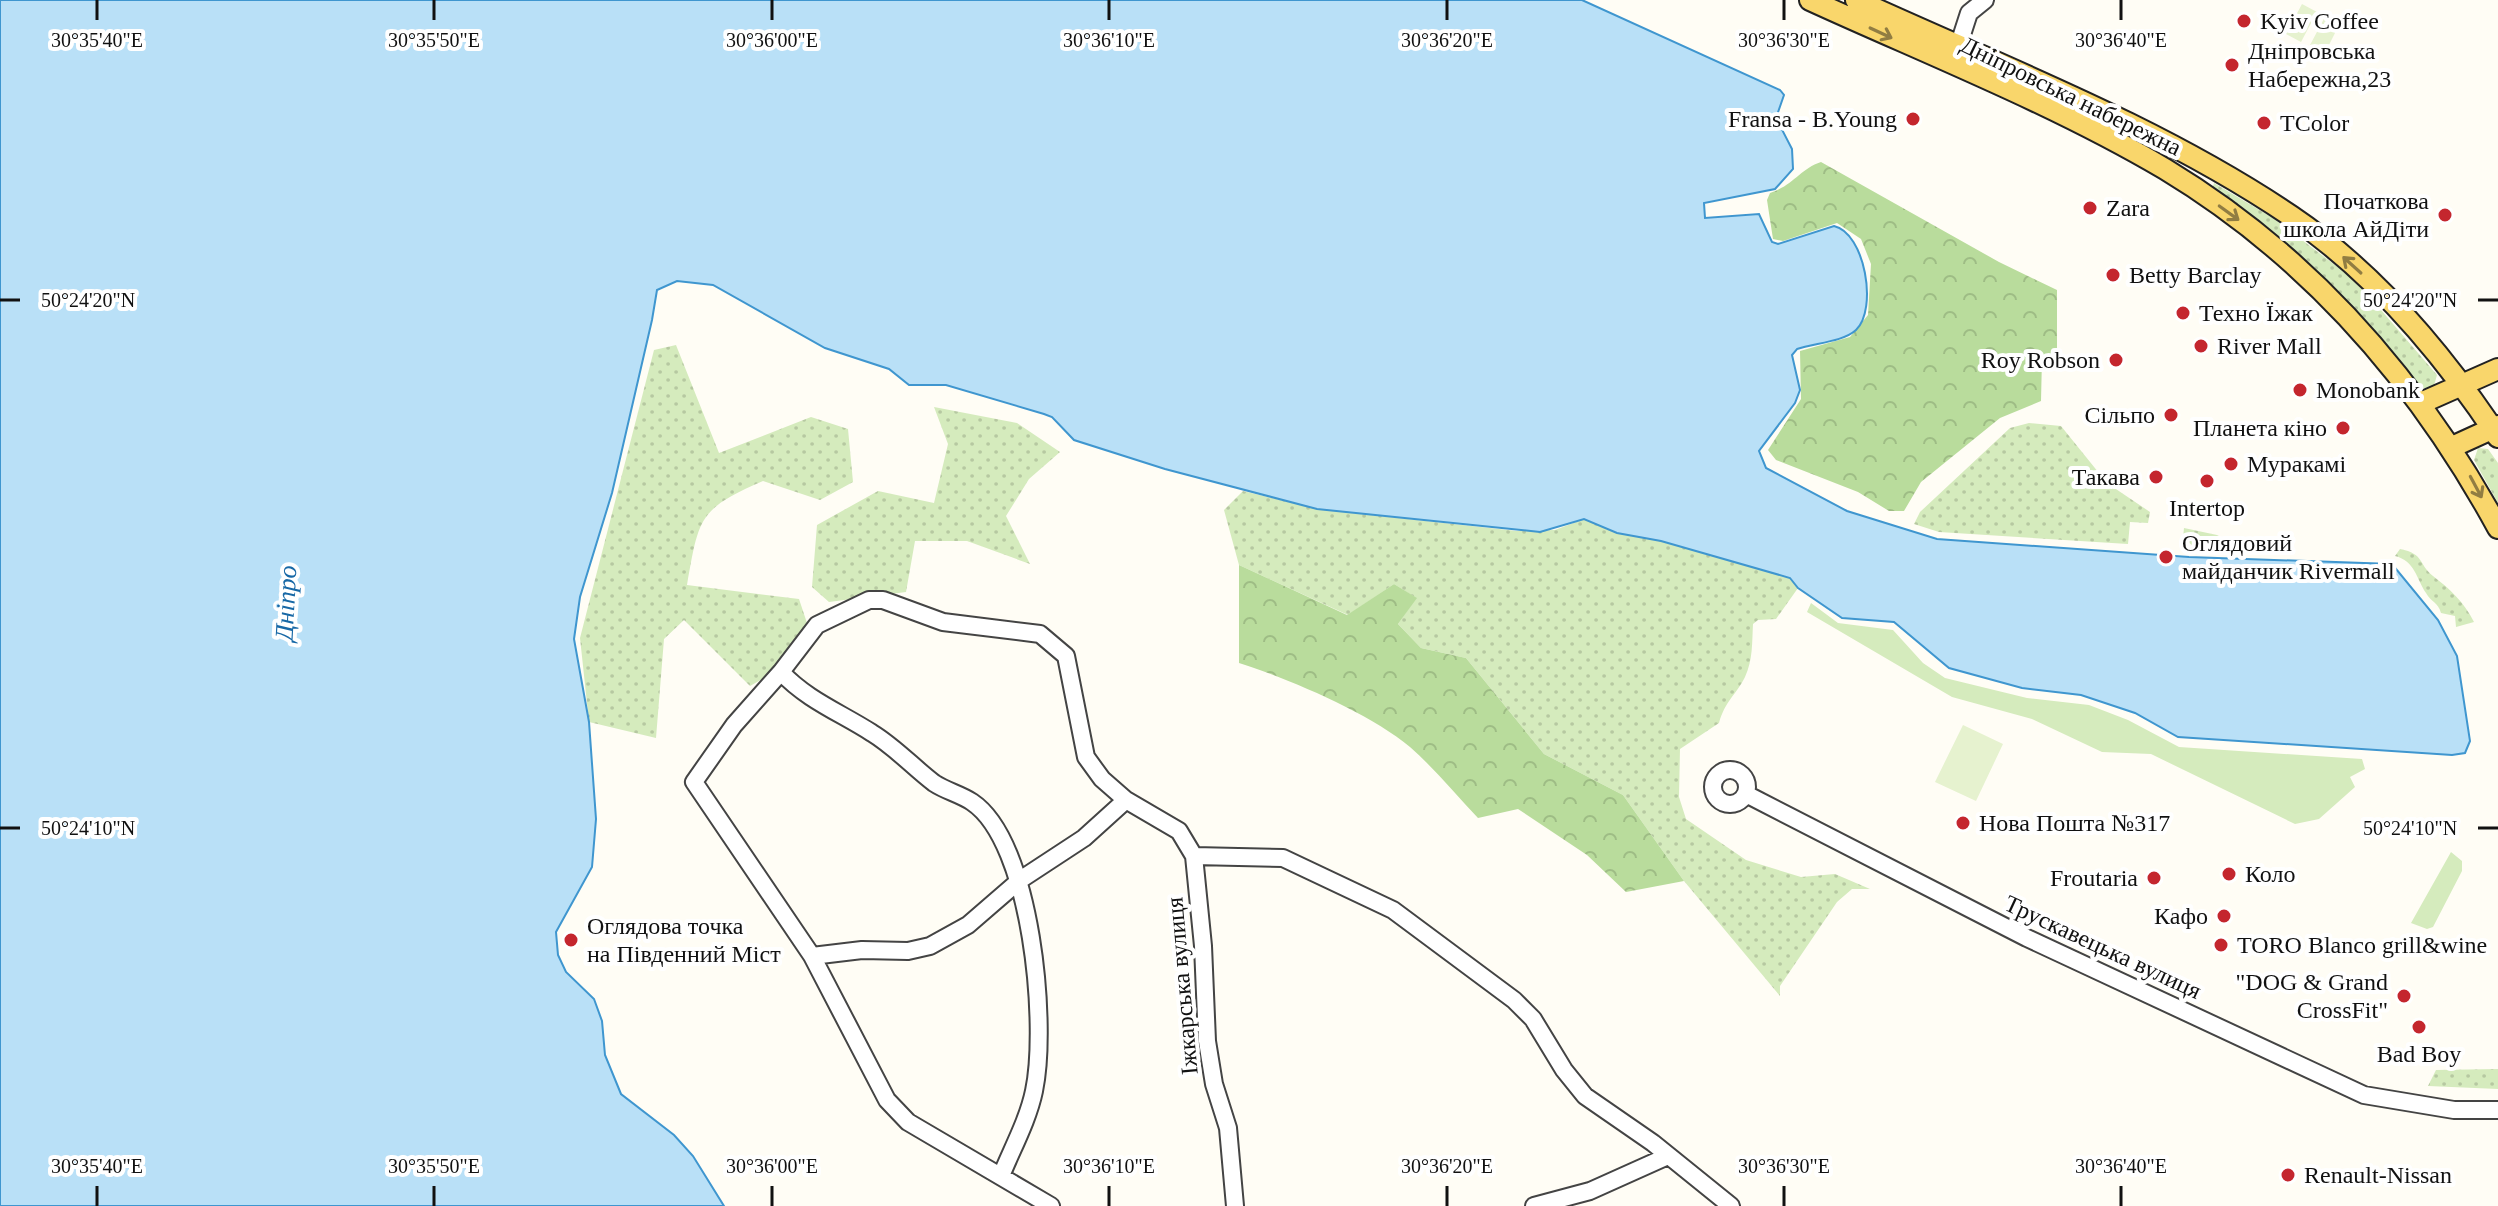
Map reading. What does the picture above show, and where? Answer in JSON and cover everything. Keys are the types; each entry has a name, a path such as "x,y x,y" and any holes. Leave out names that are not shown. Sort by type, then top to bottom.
{"main road":[{"name":"Дніпровська набережна","path":"1810,0 2094,131 2196,190 2289,259 2329,296 2421,403 2452,447 2498,528"},
{"name":"Дніпровська набережна","path":"1856,0 2175,149 2293,217 2390,302 2461,384 2496,431"},
{"path":"2421,403 2498,369"},
{"path":"2452,447 2496,431"}],"street":[{"path":"1958,47 1969,13 1985,0"},
{"path":"1051,1206 908,1122 887,1100 812,956 694,782 734,725 817,625 869,600 901,604 943,622 1040,634 1066,656 1086,757 1126,800 1179,831 1194,856 1283,858 1393,910 1514,1000 1533,1019 1564,1070 1585,1096 1731,1206"},
{"path":"781,672 798,690 875,734 936,784 973,802 995,824 1020,880 1036,973 1038,1028 1034,1091 1001,1176"},
{"name":"Трускавецька вулиця","path":"1746,794 2027,938 2364,1095 2454,1110 2498,1110"},
{"path":"812,956 862,950 908,951 930,946 968,925 1020,880 1084,838 1126,800"},
{"name":"Іжкарська вулиця","path":"1194,856 1203,946 1207,1041 1214,1084 1228,1128 1235,1206"},
{"path":"1534,1206 1590,1191 1668,1156"}],"green space":[{"path":"2302,4 2317,12 2301,42 2286,34"},
{"path":"2326,15 2340,23 2325,53 2310,45"},
{"path":"1821,162 1999,262 2057,290 2057,356 2042,358 2041,401 2000,418 1921,482 1904,511 1889,511 1858,492 1776,460 1768,450 1801,399 1800,351 1850,337 1868,315 1871,264 1861,239 1837,223 1783,241 1773,239 1767,200 1770,193"},
{"path":"2214,183 2273,218 2356,281 2437,375 2433,389 2421,388 2324,281 2212,189"},
{"path":"676,345 719,453 811,417 848,429 853,482 820,500 763,481 725,500 705,518 695,544 687,585 799,599 808,626 771,674 750,686 684,620 664,639 656,738 589,722 580,638 654,350"},
{"path":"934,407 1017,423 1060,452 1029,479 1006,516 1030,564 967,541 915,541 906,592 829,602 812,587 817,525 878,491 934,503 948,444"},
{"path":"2029,423 2061,426 2107,483 2150,512 2148,523 2130,522 2128,544 1939,532 1914,524 1920,512 2010,428"},
{"path":"2478,448 2488,449 2498,463 2498,503 2474,460"},
{"path":"1243,491 1317,509 1517,531 1555,530 1584,519 1617,533 1661,541 1790,578 1798,588 1776,619 1758,620 1753,624 1748,671 1724,709 1719,723 1680,749 1679,797 1686,819 1746,860 1801,877 1835,874 1870,889 1852,889 1837,902 1780,986 1780,996 1684,881 1623,795 1544,754 1466,658 1421,648 1398,624 1416,598 1394,584 1348,615 1239,565 1224,510"},
{"path":"2184,528 2217,535 2232,543 2288,548 2282,553 2197,549 2183,538"},
{"path":"2400,549 2414,554 2428,572 2461,602 2474,622 2456,627 2455,616 2441,613 2411,566 2395,556"},
{"path":"1239,565 1347,615 1394,584 1417,598 1398,624 1421,648 1466,658 1544,754 1623,795 1684,881 1626,892 1587,855 1518,809 1478,818 1419,755 1373,722 1304,688 1239,663"},
{"path":"1811,603 1838,623 1893,630 1923,663 1945,678 2027,698 2089,705 2128,720 2179,747 2362,759 2365,769 2350,777 2355,787 2319,819 2295,824 2151,754 2102,752 2032,719 1952,697 1807,612"},
{"path":"1963,725 2003,744 1976,801 1935,782"},
{"path":"2451,852 2462,861 2462,871 2433,927 2427,929 2411,923"},
{"path":"2498,1069 2498,1089 2428,1086 2436,1070"}],"water":[{"name":"Дніпро","path":"0,0 1582,0 1780,90 1784,95 1776,118 1792,149 1793,169 1775,189 1704,203 1705,218 1759,214 1772,242 1778,244 1834,226 1854,242 1860,256 1867,290 1863,320 1850,334 1797,349 1792,355 1800,390 1795,403 1759,451 1766,468 1847,511 1937,539 2189,557 2392,564 2438,620 2457,656 2470,741 2465,753 2452,755 2178,737 2135,713 2081,695 2022,688 1949,668 1894,622 1842,618 1798,588 1790,578 1661,541 1617,533 1584,519 1540,532 1317,509 1165,469 1074,440 1052,417 1044,414 946,385 909,385 889,369 825,348 713,285 677,281 657,290 612,493 580,597 574,639 589,722 596,819 592,867 556,932 558,955 566,972 594,999 602,1021 605,1055 621,1094 674,1135 693,1156 724,1206 0,1206"}],"place":[{"name":"Kyiv Coffee","path":"2244,21"},
{"name":"Дніпровська Набережна,23","path":"2232,65"},
{"name":"Fransa - B.Young","path":"1913,119"},
{"name":"TColor","path":"2264,123"},
{"name":"Zara","path":"2090,208"},
{"name":"Початкова школа АйДіти","path":"2445,215"},
{"name":"Betty Barclay","path":"2113,275"},
{"name":"Техно Їжак","path":"2183,313"},
{"name":"River Mall","path":"2201,346"},
{"name":"Roy Robson","path":"2116,360"},
{"name":"Monobank","path":"2300,390"},
{"name":"Сільпо","path":"2171,415"},
{"name":"Планета кіно","path":"2343,428"},
{"name":"Муракамі","path":"2231,464"},
{"name":"Такава","path":"2156,477"},
{"name":"Intertop","path":"2207,481"},
{"name":"Оглядовий майданчик Rivermall","path":"2166,557"},
{"name":"Нова Пошта №317","path":"1963,823"},
{"name":"Коло","path":"2229,874"},
{"name":"Froutaria","path":"2154,878"},
{"name":"Кафо","path":"2224,916"},
{"name":"Оглядова точка на Південний Міст","path":"571,940"},
{"name":"TORO Blanco grill&wine","path":"2221,945"},
{"name":"\"DOG & Grand CrossFit\"","path":"2404,996"},
{"name":"Bad Boy","path":"2419,1027"},
{"name":"Renault-Nissan","path":"2288,1175"}]}
